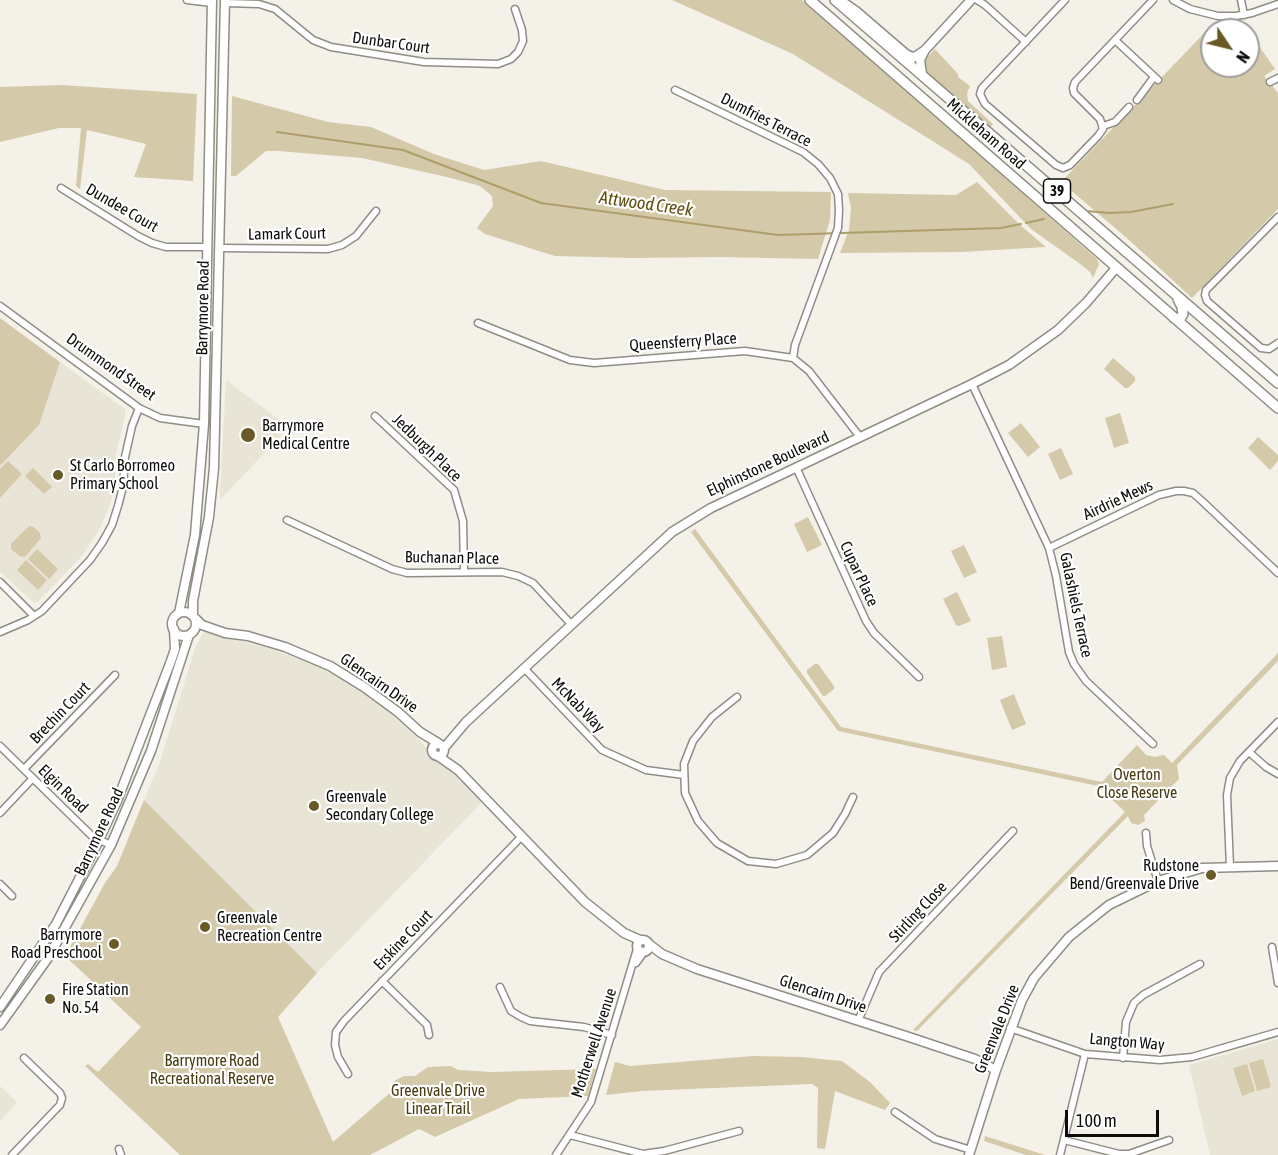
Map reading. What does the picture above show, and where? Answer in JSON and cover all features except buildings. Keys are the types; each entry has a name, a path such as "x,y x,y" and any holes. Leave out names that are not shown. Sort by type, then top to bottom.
{"main road":[{"name":"Mickleham Road","path":"810,0 1278,408"},
{"name":"Mickleham Road","path":"837,0 1278,383"},
{"path":"908,62 904,70 911,88"},
{"path":"1162,282 1182,307 1181,318 1174,318"}],"street":[{"path":"187,0 225,2"},
{"path":"837,0 856,11 906,54 912,57 917,56"},
{"path":"908,62 925,50 971,0"},
{"path":"977,0 986,4 1026,42"},
{"path":"1065,0 982,88 980,99 1060,168 1070,165 1098,136 1103,126 1115,122 1129,107"},
{"path":"1103,126 1100,119 1076,96 1073,88 1077,80 1153,0"},
{"path":"1173,0 1209,14 1244,15 1278,4"},
{"path":"1241,0 1244,15"},
{"name":"Barrymore Road","path":"179,613 195,536 204,424 212,2"},
{"name":"Barrymore Road","path":"195,617 193,601 210,510 214,468 225,2"},
{"name":"Dunbar Court","path":"225,2 259,4 275,9 306,36 331,47 424,62 445,63 498,64 511,59 523,41 515,9"},
{"path":"1115,40 1156,79 1137,100"},
{"path":"922,74 920,60 925,50"},
{"name":"Dumfries Terrace","path":"675,90 803,152 830,177 838,194 838,228 795,345 793,358"},
{"name":"Dundee Court","path":"61,188 152,243 166,247 207,247"},
{"name":"Lamark Court","path":"220,248 328,249 342,245 356,236 376,211"},
{"path":"1277,344 1269,349 1261,348 1208,301 1205,294 1212,284 1278,217"},
{"path":"207,247 220,248"},
{"name":"Elphinstone Boulevard","path":"439,748 672,532 711,508 1009,365 1042,343 1086,303 1116,268"},
{"name":"Drummond Street","path":"0,306 140,408 160,418 216,425"},
{"name":"Queensferry Place","path":"478,323 570,360 594,363 745,351 793,358"},
{"path":"793,358 810,371 860,437"},
{"name":"Galashiels Terrace","path":"972,384 1049,548 1069,652 1074,664 1086,681 1153,744"},
{"path":"0,632 42,611 90,560 107,535 123,487 125,457 132,426 140,408"},
{"name":"Jedburgh Place","path":"375,416 454,490 463,521 464,572"},
{"name":"Cupar Place","path":"796,468 866,621 874,633 919,677"},
{"name":"Airdrie Mews","path":"1049,548 1159,495 1184,491 1193,493 1278,573"},
{"name":"Buchanan Place","path":"287,520 392,569 407,573 502,572 518,576 533,583 571,624"},
{"path":"0,582 34,616"},
{"path":"187,612 195,617 196,624 191,633 182,635 174,629 173,619 179,613 187,612"},
{"name":"Glencairn Drive","path":"195,617 202,625 285,647 330,666 373,693 439,748 585,902 642,947 696,969 997,1066"},
{"name":"Barrymore Road","path":"0,1006 56,924 117,801 175,649 174,629"},
{"name":"Glencairn Drive","path":"191,633 201,629 215,629"},
{"name":"Barrymore Road","path":"0,1025 48,958 111,845 151,751 191,633"},
{"name":"McNab Way","path":"524,668 602,750 646,770 684,775"},
{"name":"Brechin Court","path":"24,769 115,675"},
{"path":"737,697 712,717 693,741 684,764 685,793 698,821 717,843 748,861 776,864 807,855 833,833 853,797"},
{"path":"1230,867 1228,784 1236,766 1278,722"},
{"name":"Elgin Road","path":"0,746 99,840 111,845"},
{"path":"1249,752 1278,774"},
{"path":"0,813 33,778"},
{"name":"Stirling Close","path":"858,1021 879,972 1013,831"},
{"path":"1146,832 1147,846 1158,881"},
{"name":"Erskine Court","path":"348,1074 335,1045 336,1032 344,1021 522,836"},
{"name":"Greenvale Drive","path":"970,1153 1010,1028 1034,978 1069,937 1109,905 1158,881 1202,868 1278,866"},
{"path":"0,884 12,896"},
{"name":"Motherwell Avenue","path":"556,1155 591,1102 642,947"},
{"path":"1272,947 1278,983"},
{"path":"1123,1058 1126,1022 1134,1003 1143,994 1200,964"},
{"path":"382,981 427,1025 429,1035"},
{"path":"500,987 511,1011 530,1021 584,1027 612,1035"},
{"name":"Langton Way","path":"1010,1028 1085,1054 1160,1060 1183,1059 1278,1032"},
{"path":"1060,1155 1085,1054"},
{"path":"12,1155 60,1105 62,1098 60,1093 24,1058"},
{"path":"895,1112 935,1139 970,1153"},
{"path":"570,1135 643,1154 664,1151 739,1131"},
{"path":"1064,1140 1119,1154 1128,1154 1169,1140"}],"shaded area":[{"name":"St Carlo Borromeo Primary School","path":"60,362 125,409 125,415 116,455 115,485 110,505 99,530 82,556 38,602 34,603 0,572 0,466 39,425"},
{"path":"226,380 289,427 220,500 220,489"},
{"name":"Greenvale Secondary College","path":"204,632 268,648 316,665 351,684 403,723 424,745 431,757 450,768 482,802 317,973 144,800 159,765 196,645"},
{"path":"1278,1039 1278,1155 1210,1155 1189,1065"},
{"path":"0,1086 17,1102 0,1121"}],"green space":[{"path":"672,0 802,0 1097,259 1099,264 1093,278 1083,266 1031,229 969,164 793,54"},
{"path":"1200,37 1200,78 1260,78 1260,47 1275,69 1264,76 1278,93 1278,209 1192,298 1061,182"},
{"path":"935,49 958,74 958,77 970,86 967,93 968,101 993,124 989,129 924,73 924,61"},
{"path":"61,85 197,94 193,181 134,177 146,144 87,130 80,189 76,186 81,128 59,128 0,142 0,87"},
{"path":"232,96 328,122 371,127 434,154 484,170 541,161 665,190 831,192 830,220 818,259 555,256 485,234 477,228 493,206 492,196 480,186 451,178 362,158 278,151 266,151 236,176 231,176"},
{"path":"977,182 1020,225 1046,247 962,252 840,253 849,230 851,208 848,193 956,195"},
{"path":"0,318 60,362 39,425 0,466"},
{"path":"1113,358 1135,377 1135,381 1128,388 1125,388 1104,369"},
{"path":"1120,413 1129,443 1114,448 1105,418"},
{"path":"1021,423 1040,447 1028,457 1008,433"},
{"path":"1258,437 1278,455 1278,461 1270,470 1248,448"},
{"path":"1061,448 1073,474 1060,480 1048,454"},
{"path":"8,461 22,474 0,498 0,469"},
{"path":"33,468 52,487 44,494 25,476"},
{"path":"808,517 822,545 807,552 794,524"},
{"path":"29,526 34,527 40,533 41,538 26,556 21,557 11,549 11,544"},
{"name":"Overton Close Reserve","path":"695,529 841,727 1102,782 1137,745 1146,755 1155,757 1164,755 1172,763 1278,653 1278,661 1177,765 1179,779 1144,815 1145,821 1138,825 1131,823 1128,816 917,1031 913,1030 1125,812 1098,786 838,731 691,532"},
{"path":"964,545 977,572 964,578 951,551"},
{"path":"37,549 58,569 49,579 28,559"},
{"path":"26,560 47,580 38,590 17,570"},
{"path":"957,592 971,621 959,626 956,625 943,599"},
{"path":"1002,636 1007,667 992,670 987,638"},
{"path":"818,664 834,686 834,689 825,696 807,673 807,670"},
{"path":"1014,694 1026,724 1012,730 1000,700"},
{"name":"Barrymore Road Recreational Reserve","path":"144,800 317,973 278,1017 333,1142 398,1086 394,1081 404,1076 415,1076 428,1067 451,1066 458,1070 492,1072 596,1069 588,1096 519,1099 435,1137 419,1129 370,1155 180,1155 85,1066 88,1064 98,1072 141,1027 65,956 105,883 117,866"},
{"path":"753,1056 842,1061 870,1082 890,1103 885,1110 835,1091 825,1149 817,1148 818,1088 812,1084 642,1091 606,1095 615,1062 630,1066"},
{"path":"1263,1059 1271,1087 1257,1091 1249,1063"},
{"path":"1247,1064 1255,1091 1242,1096 1233,1068"},
{"path":"985,1136 1045,1155 1026,1155 984,1141"}],"waterway":[{"name":"Attwood Creek","path":"277,132 403,150 541,203 778,235 1001,228 1021,224"},
{"name":"Attwood Creek","path":"1086,211 1131,212 1173,204"},
{"name":"Attwood Creek","path":"1026,223 1044,219"}],"place":[{"name":"Barrymore Medical Centre","path":"248,435"},
{"name":"St Carlo Borromeo Primary School","path":"58,475"},
{"name":"Greenvale Secondary College","path":"314,806"},
{"name":"Rudstone Bend/Greenvale Drive","path":"1211,875"},
{"name":"Greenvale Recreation Centre","path":"205,927"},
{"name":"Barrymore Road Preschool","path":"114,944"},
{"name":"Fire Station No. 54","path":"50,999"}],"park label":[{"name":"Greenvale Drive Linear Trail","path":"438,1100"}]}
